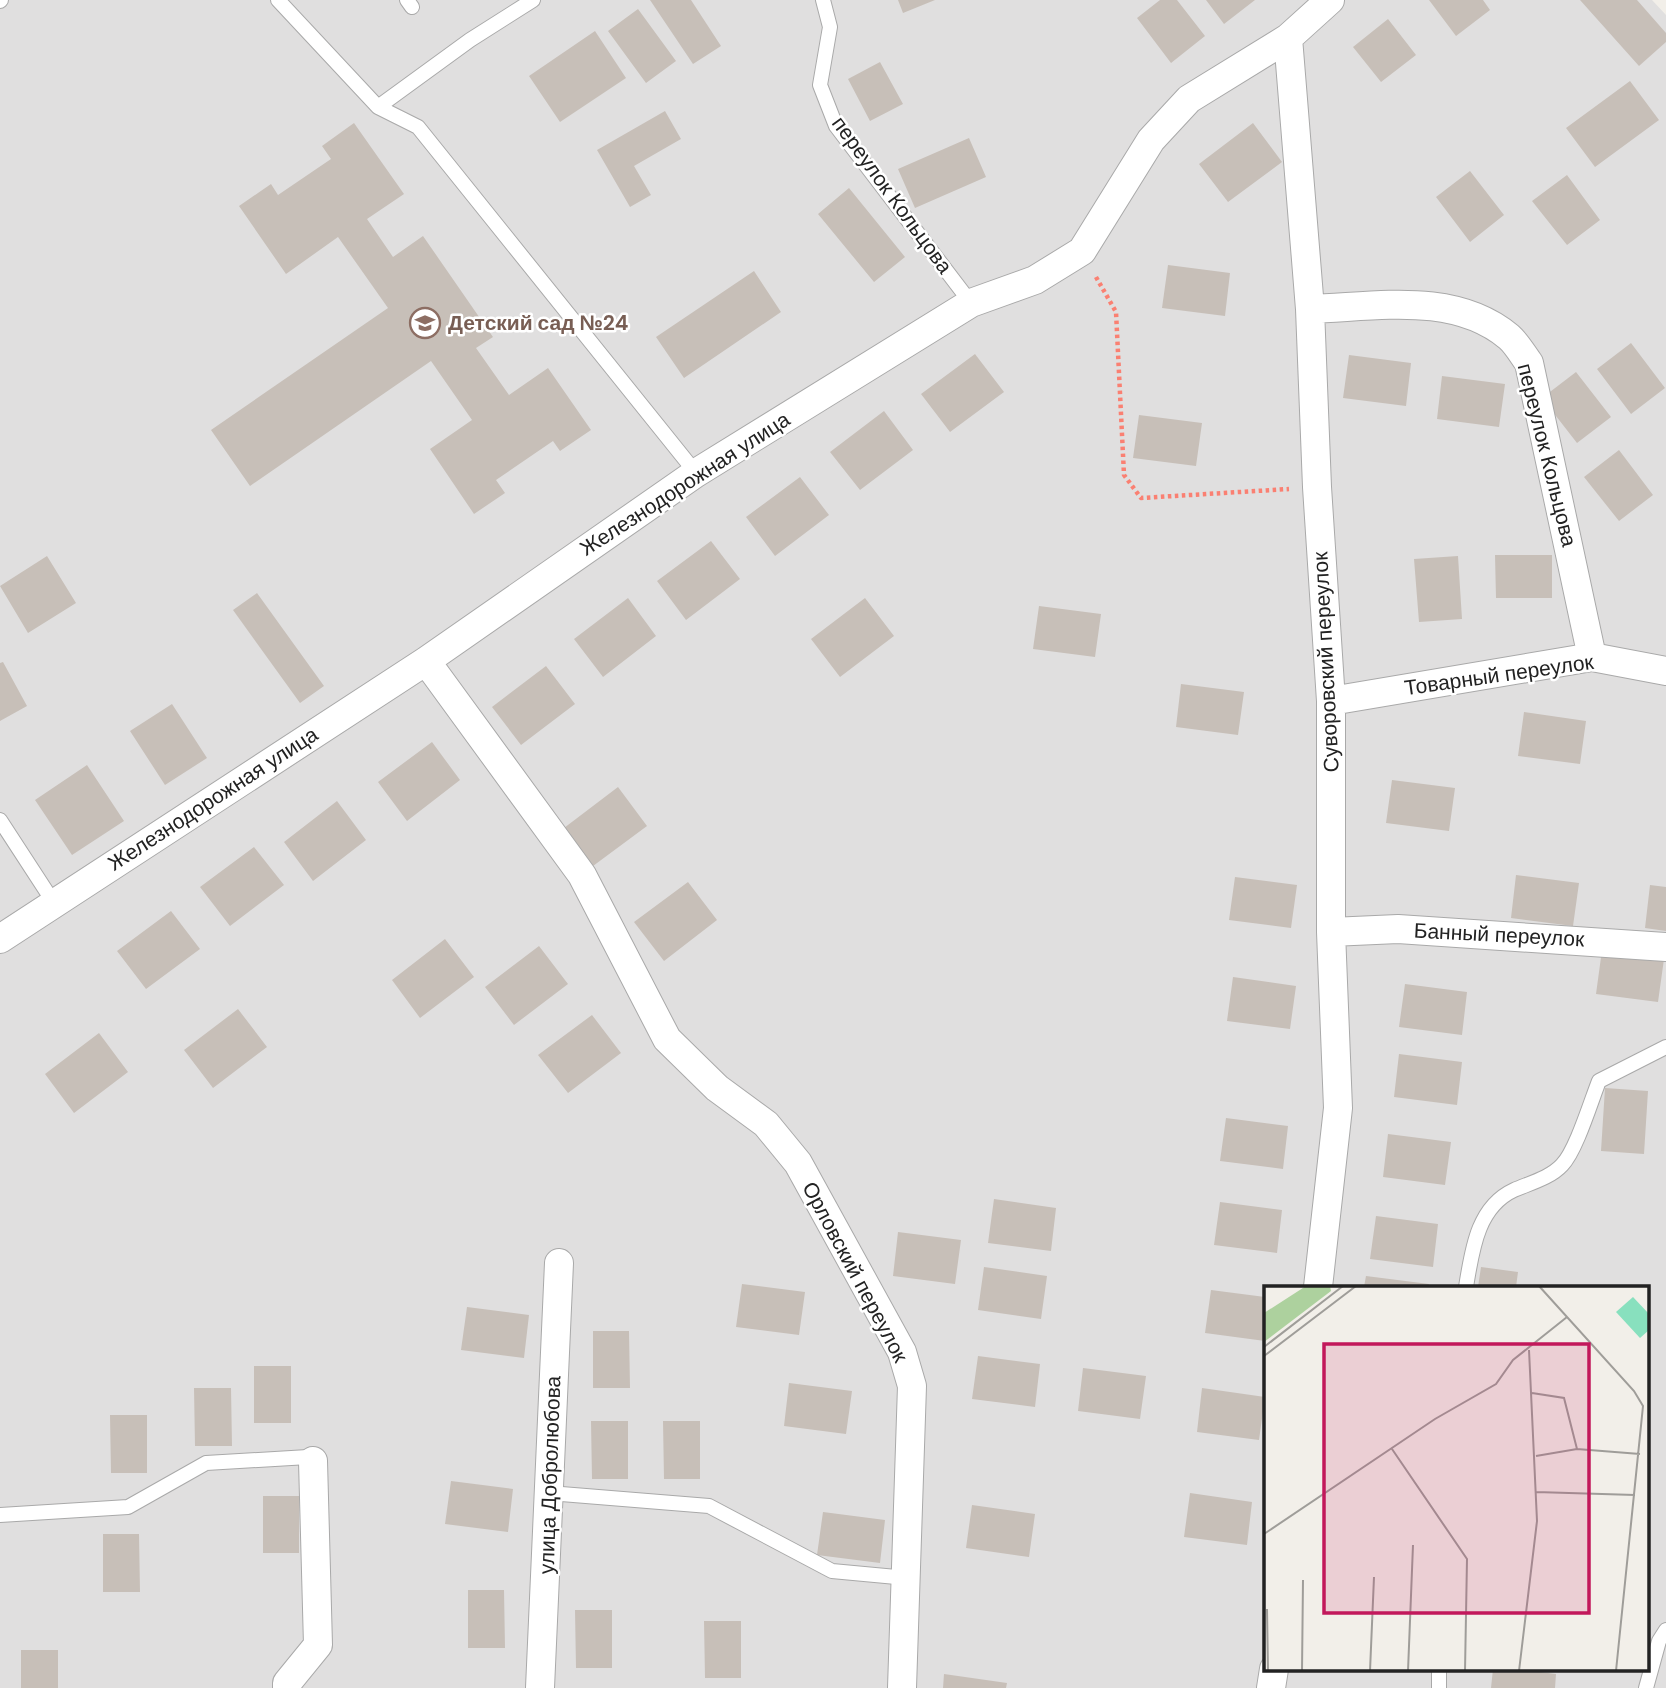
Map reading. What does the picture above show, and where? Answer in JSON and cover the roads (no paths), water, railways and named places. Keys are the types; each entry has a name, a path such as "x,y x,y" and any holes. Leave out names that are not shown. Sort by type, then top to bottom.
{"street":[{"name":"Железнодорожная улица","path":"0,939 426,661 695,473 971,303 1035,281 1082,251 1151,140 1189,99 1288,37 1330,0"},
{"name":"Суворовский переулок","path":"1288,37 1310,309 1317,487 1331,701 1331,932 1338,1108 1318,1286"},
{"name":"переулок Кольцова","path":"1310,309 1434,305 1485,321 1511,339 1529,363 1592,657"},
{"name":"Товарный переулок","path":"1331,701 1592,657 1666,671"},
{"name":"Орловский переулок","path":"426,661 582,875 667,1039 717,1088 766,1124 798,1163 902,1352 912,1386 902,1688"},
{"name":"Банный переулок","path":"1331,932 1398,929 1666,947"},
{"name":"улица Добролюбова","path":"540,1688 559,1263"},
{"path":"288,1688 288,1683 318,1645 313,1461"},
{"path":"1271,1688 1274,1670"}],"lane":[{"path":"278,0 378,107 418,127 695,473"},
{"path":"378,107 470,40 533,0"},
{"name":"переулок Кольцова","path":"823,0 830,27 820,85 836,126 971,303"},
{"path":"0,820 54,903"},
{"path":"1466,1286 1474,1243 1485,1216 1505,1195 1546,1176 1563,1164 1599,1081 1666,1047"},
{"path":"0,1515 128,1507 205,1463 308,1457 313,1461"},
{"path":"549,1493 709,1506 832,1571 907,1577"},
{"path":"1646,1688 1659,1641 1666,1630"},
{"path":"1439,1670 1439,1688"}],"place":[{"name":"Детский сад №24","path":"425,323"}]}
